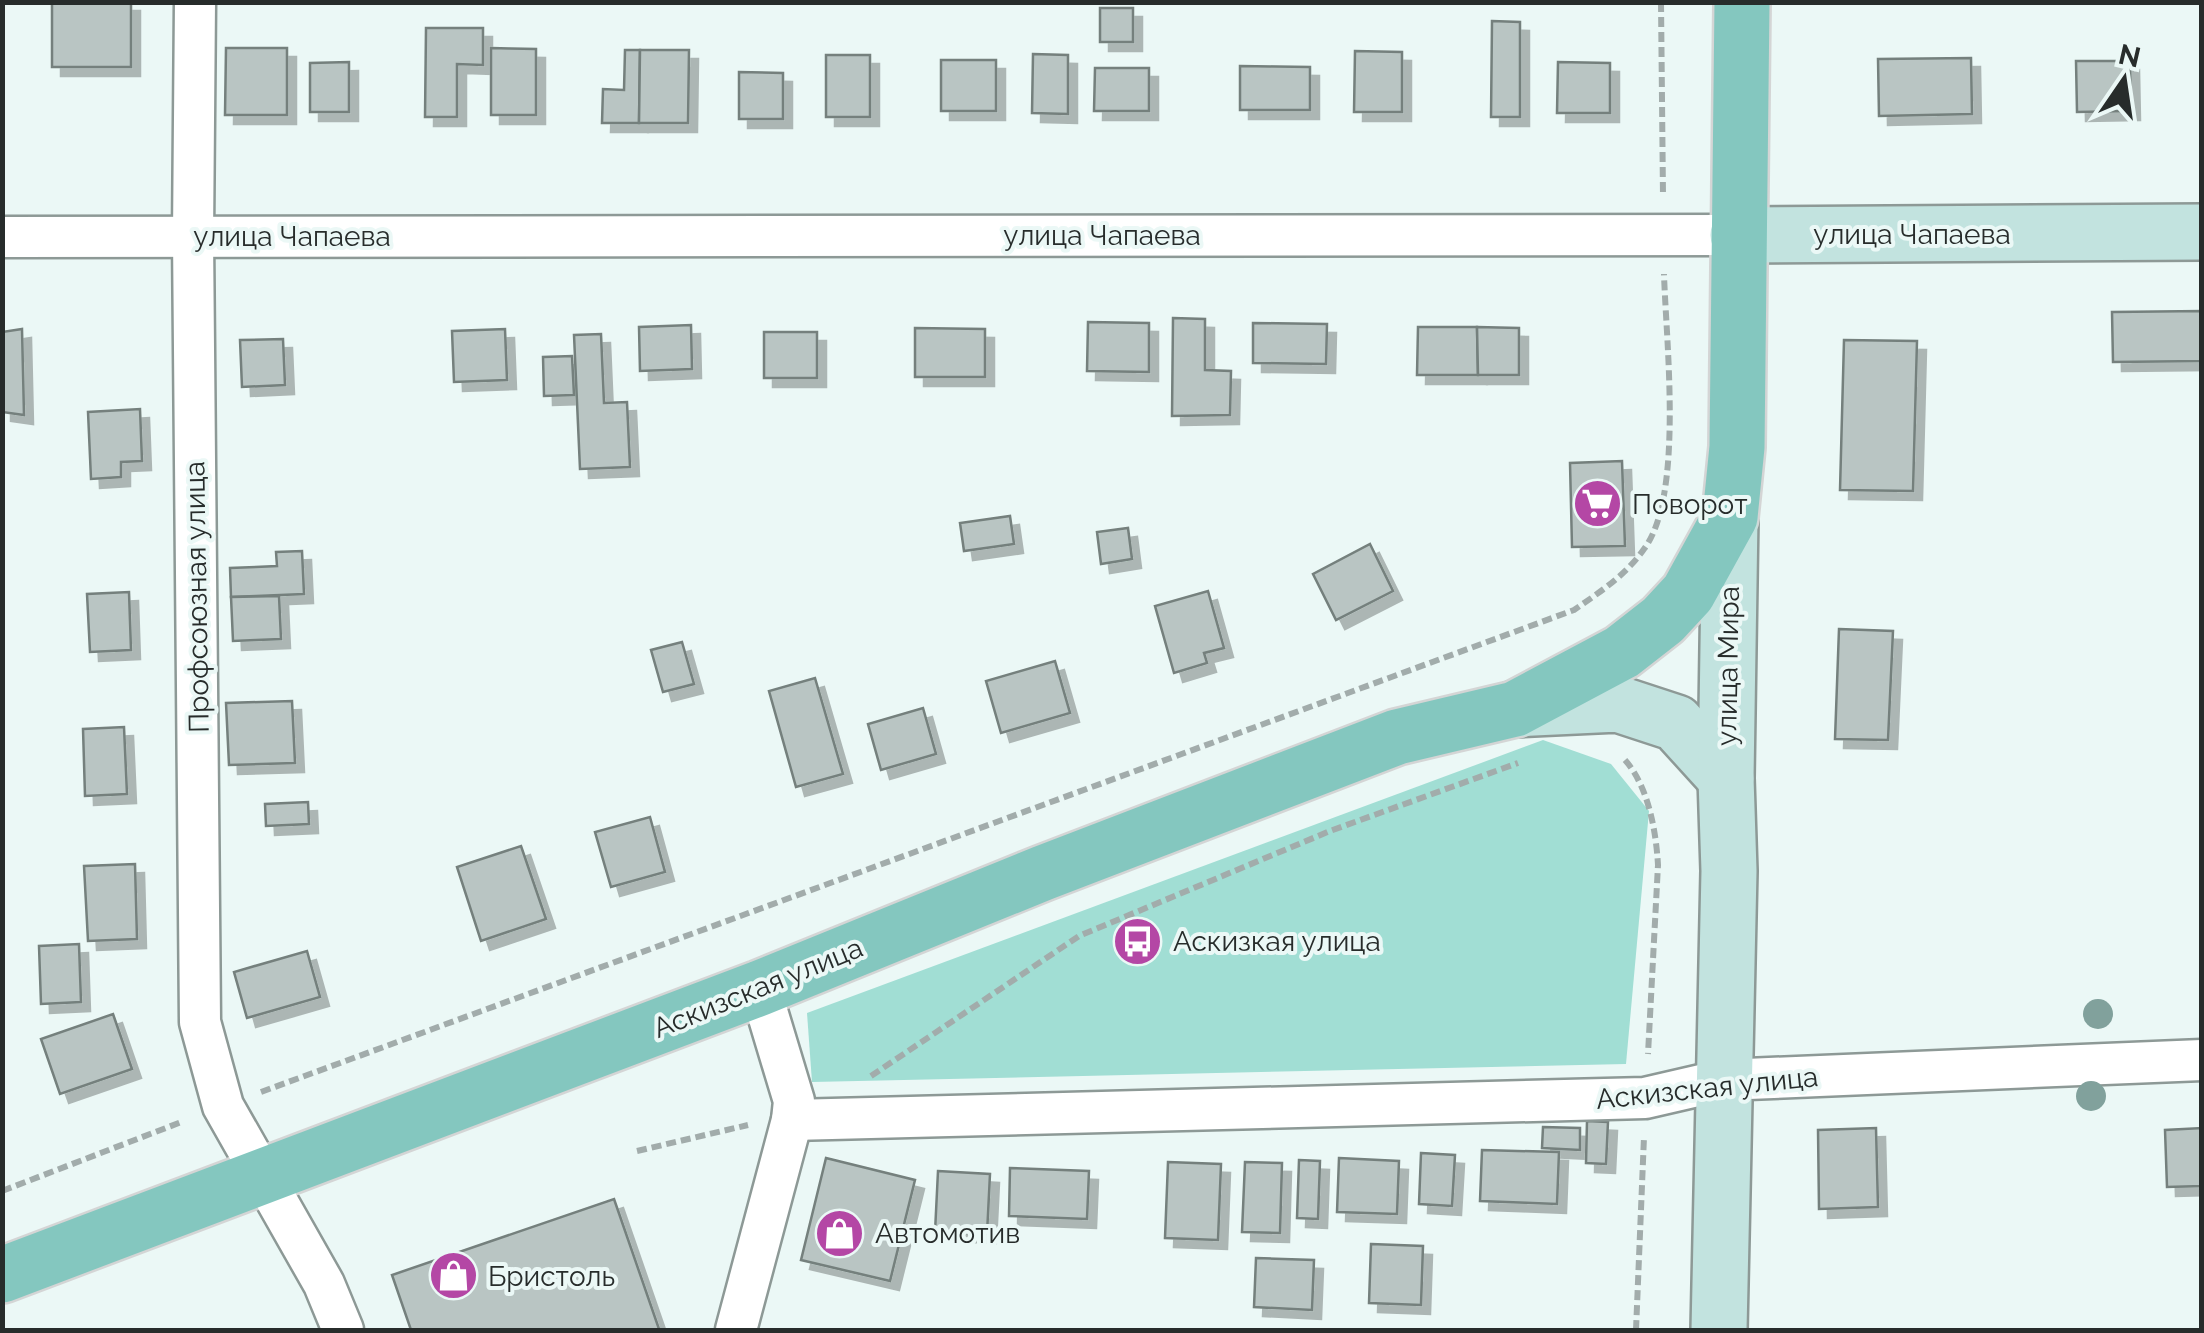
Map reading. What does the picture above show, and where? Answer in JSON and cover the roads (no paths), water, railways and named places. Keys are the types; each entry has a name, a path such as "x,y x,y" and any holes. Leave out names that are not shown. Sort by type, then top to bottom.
{"main road":[{"name":"улица Мира","path":"1719,1330 1729,870 1726,778 1730,517 1736,447 1742,2"},
{"name":"улица Чапаева","path":"1738,235 2202,232"},
{"name":"Аскизская улица","path":"2,1276 760,988 1043,873 1398,737 1524,733 1663,620 1688,593 1730,517"},
{"path":"1524,733 1618,704 1676,723 1726,778"}],"street":[{"name":"Профсоюзная улица","path":"195,2 193,236 200,1022 224,1106 324,1284 344,1330"},
{"name":"улица Чапаева","path":"2,237 1738,235"},
{"path":"736,1330 793,1110 760,988"},
{"name":"Аскизская улица","path":"793,1110 1645,1098 1723,1080 2202,1060"}],"place":[{"name":"Поворот","path":"1597,504"},
{"name":"Аскизкая улица","path":"1138,941"},
{"name":"Автомотив","path":"840,1233"},
{"name":"Бристоль","path":"453,1276"}]}
